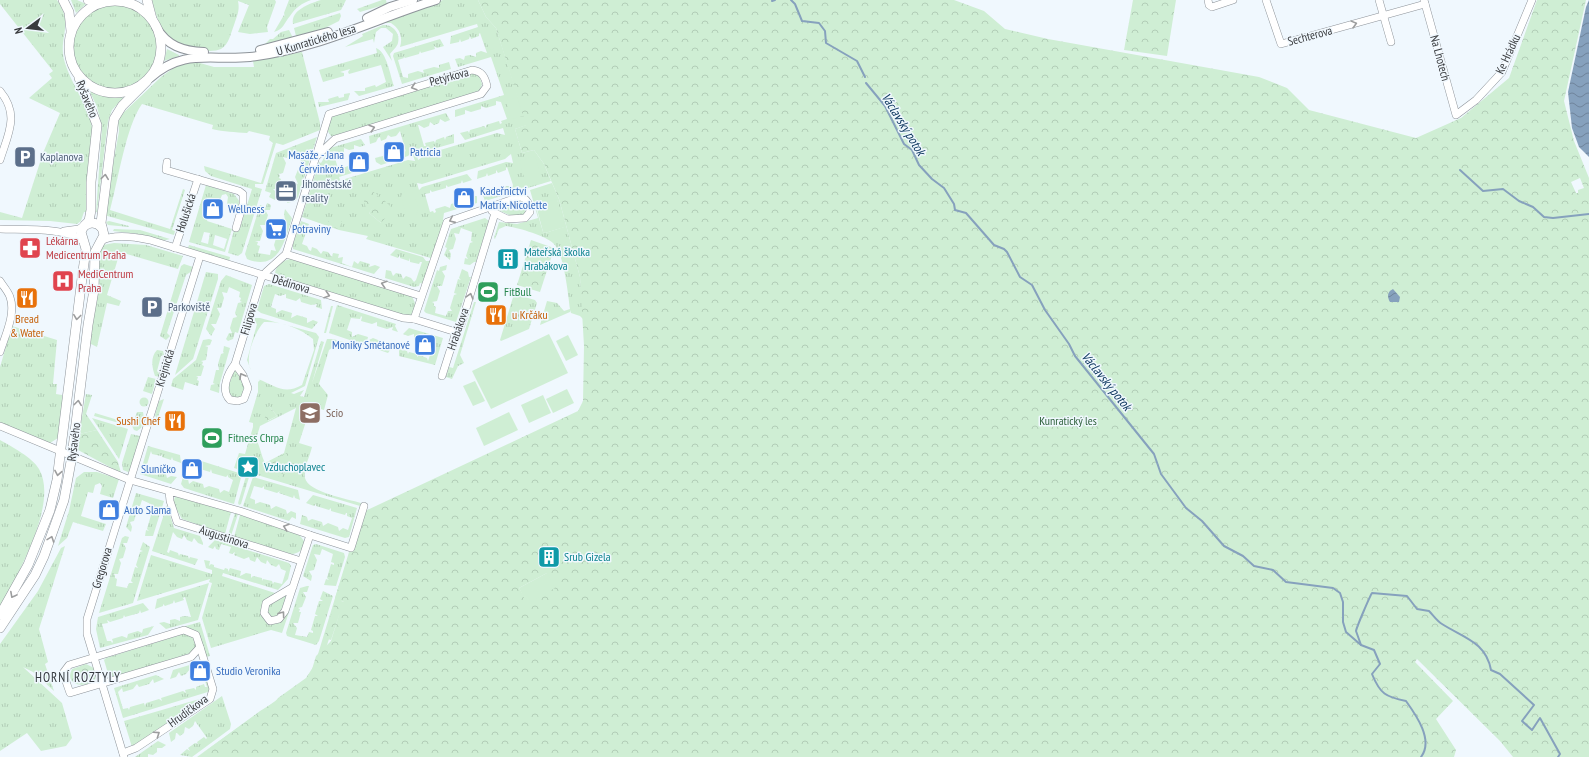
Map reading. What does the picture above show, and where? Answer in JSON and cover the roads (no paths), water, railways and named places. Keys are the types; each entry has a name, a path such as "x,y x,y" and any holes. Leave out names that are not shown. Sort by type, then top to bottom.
{"main road":[{"path":"64,0 69,12 70,54 74,67 86,83 105,92 117,93 129,91 148,79 157,66 161,54 160,38 147,0"},
{"path":"88,0 124,2 135,6 145,12 155,25"},
{"path":"70,38 75,26 84,13 98,5 112,1"},
{"name":"Ryšavého","path":"0,615 28,565 40,537 50,510 62,452 82,278 85,265 86,249 81,232 88,221 91,210 91,182 97,125 95,116 74,67"},
{"name":"Ryšavého","path":"0,628 35,575 44,556 62,506 72,456 88,325 94,290 95,252 104,235 102,228 104,189 114,119 122,106 148,79"},
{"path":"85,225 96,223 102,228"},
{"path":"83,241 92,246 101,242"}],"street":[{"name":"U Kunratického lesa","path":"155,25 170,44 184,50 203,52 247,52 320,35 413,0"},
{"name":"U Kunratického lesa","path":"148,79 168,65 186,58 250,57 298,48 436,0"},
{"path":"1208,0 1209,5 1212,6 1233,0"},
{"name":"Sechterova","path":"1266,0 1281,44 1384,16 1425,2"},
{"path":"1379,0 1391,42"},
{"name":"Ke Hrádku","path":"1456,116 1476,100 1502,72 1532,0"},
{"name":"Na Lhotech","path":"1425,2 1456,116"},
{"name":"Petýrkova","path":"263,275 286,254 318,154 317,152 327,116 335,111 472,70 479,71 484,76 487,86 481,94 335,139 318,154"},
{"path":"0,91 8,102 12,114 10,128 0,160"},
{"path":"324,127 328,135 335,139"},
{"path":"167,162 166,170 239,191 243,194 243,204 236,228"},
{"name":"Holušická","path":"175,248 198,179"},
{"path":"414,319 447,222 492,211 502,202 519,197 525,199 529,205 530,212 525,218 507,219 492,211"},
{"name":"Hrabákova","path":"442,376 456,332 461,325 492,211"},
{"path":"0,229 60,232 79,229 85,225"},
{"name":"Dědinova","path":"102,228 108,232 150,240 403,318 414,319 456,332"},
{"path":"60,232 75,236 83,241"},
{"name":"Dědinova","path":"101,242 108,238 126,236"},
{"path":"286,254 421,296"},
{"name":"Krejnická","path":"130,480 200,256"},
{"name":"Filipova","path":"235,364 243,375 248,388 244,399 238,401 230,400 225,391 230,371 235,364 263,275"},
{"path":"0,281 10,296 12,305 10,321 0,352"},
{"path":"0,426 130,480 240,511 351,548 364,506"},
{"name":"Gregorova","path":"123,755 87,634 87,619 130,480"},
{"name":"Augustinova","path":"169,491 170,501 177,522 301,562"},
{"path":"293,587 266,603 264,613 270,621 279,619 283,616 293,587 310,535"},
{"name":"Hrudičkova","path":"94,658 184,630 196,635 213,689 210,699 123,755"},
{"path":"94,658 69,666 63,673 70,693 191,657 200,647"}],"water":[{"path":"1589,0 1589,157 1579,147 1572,128 1568,92 1586,7"},
{"path":"1393,289 1400,297 1399,302 1390,302 1389,300 1389,293"}],"waterway":[{"name":"Václavský potok","path":"791,0 795,4 802,21 819,23 825,31 826,43 857,61 865,77"},
{"name":"Václavský potok","path":"866,83 885,106 904,144 912,150 919,165 932,179 944,188 954,204 955,210 966,213 994,245 1004,249 1020,277 1032,285 1045,310 1069,344 1075,356 1154,454 1161,474 1186,508 1202,521 1224,546 1243,556 1254,566 1273,570 1286,582 1333,588 1340,593 1343,602 1343,622 1346,632 1361,645"},
{"path":"1460,170 1483,191 1503,189 1519,201 1533,207 1544,217 1553,218 1589,214"},
{"path":"1421,757 1426,743 1419,720 1406,701 1384,694 1378,686 1372,674 1380,664 1374,650 1361,645 1356,631 1372,593 1407,596 1417,609 1429,611 1440,623 1466,637 1479,647 1484,653 1491,670 1500,674 1534,705 1522,721 1532,730 1540,718 1560,754 1558,757"}],"place":[{"name":"Patricia","path":"394,152"},
{"name":"Kaplanova","path":"25,157"},
{"name":"Masáže - Jana Červinková","path":"359,162"},
{"name":"Jihoměstské reality","path":"286,191"},
{"name":"Kadeřnictví Matrix-Nicolette","path":"464,198"},
{"name":"Wellness","path":"213,209"},
{"name":"Potraviny","path":"276,229"},
{"name":"Lékárna Medicentrum Praha","path":"30,248"},
{"name":"Mateřská školka Hrabákova","path":"508,259"},
{"name":"MediCentrum Praha","path":"63,281"},
{"name":"FitBull","path":"488,292"},
{"name":"Bread & Water","path":"27,298"},
{"name":"Parkoviště","path":"152,307"},
{"name":"u Krčáku","path":"496,315"},
{"name":"Moniky Smétanové","path":"425,345"},
{"name":"Scio","path":"310,413"},
{"name":"Sushi Chef","path":"175,421"},
{"name":"Fitness Chrpa","path":"212,438"},
{"name":"Vzduchoplavec","path":"248,467"},
{"name":"Sluníčko","path":"192,469"},
{"name":"Auto Slama","path":"109,510"},
{"name":"Srub Gizela","path":"549,557"},
{"name":"Studio Veronika","path":"200,671"}],"district":[{"name":"HORNÍ ROZTYLY","path":"78,677"}],"park label":[{"name":"Kunratický les","path":"1068,421"}]}
